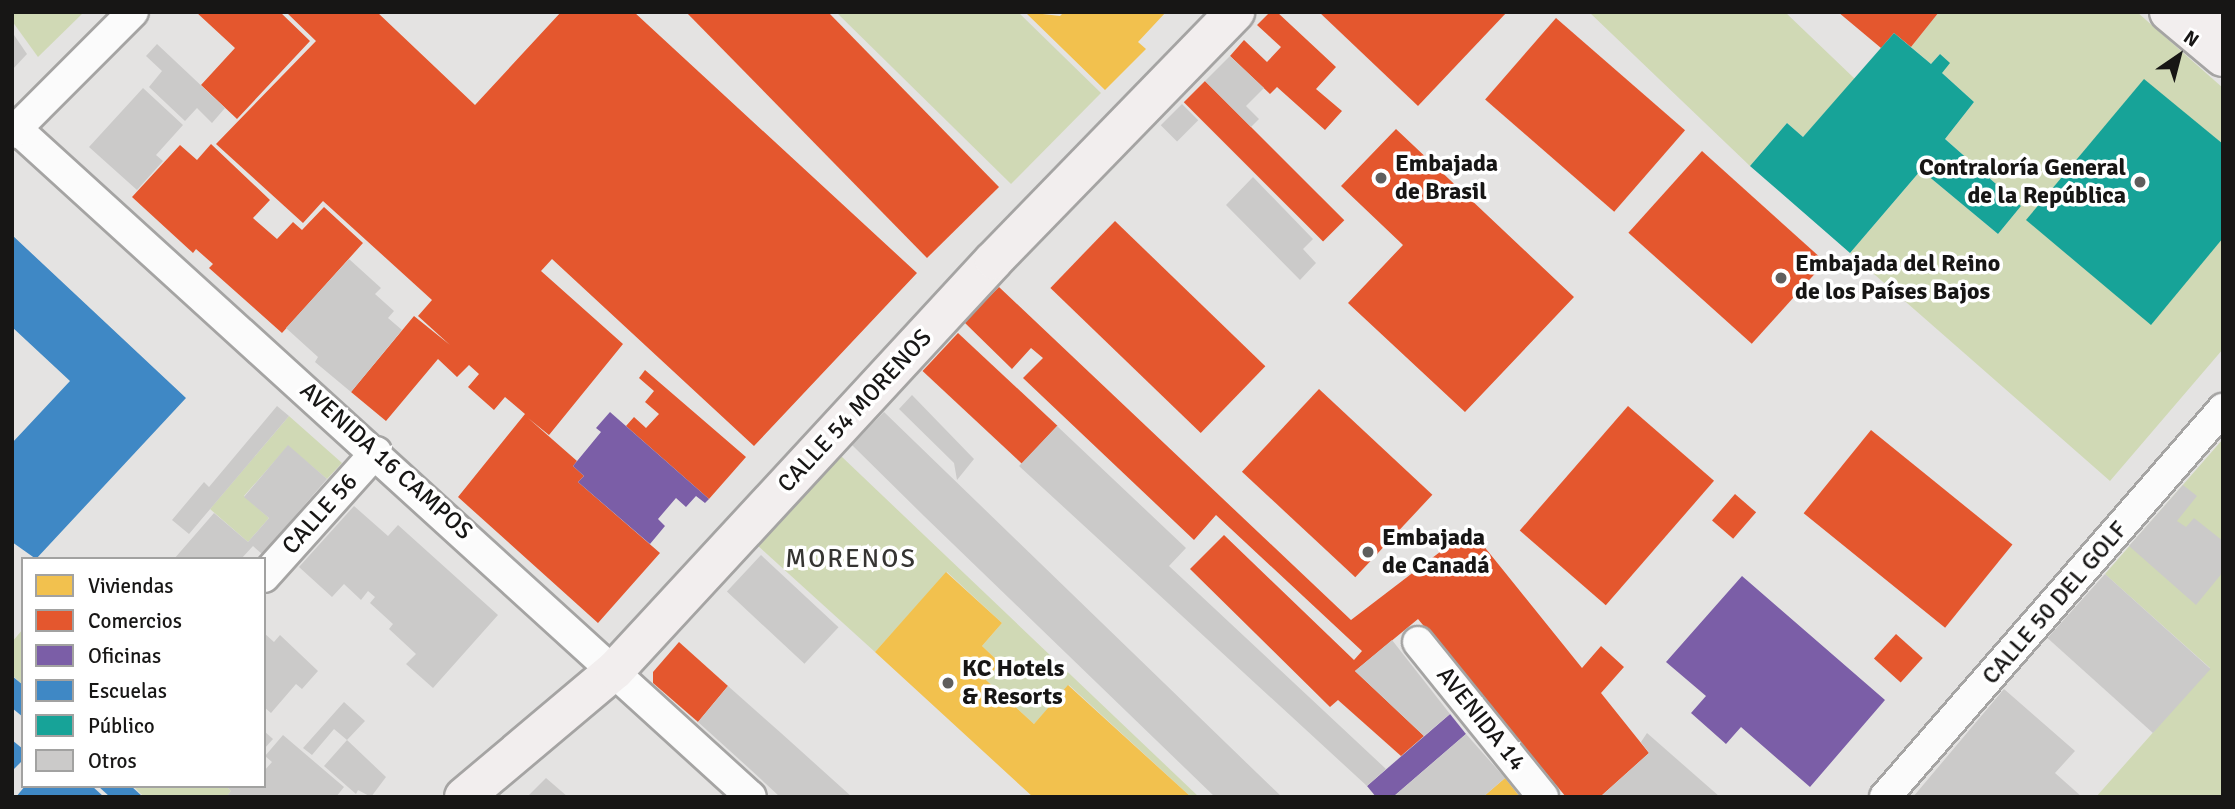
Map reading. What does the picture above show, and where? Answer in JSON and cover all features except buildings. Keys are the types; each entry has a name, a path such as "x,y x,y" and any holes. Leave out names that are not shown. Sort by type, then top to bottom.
{"main road":[{"name":"CALLE 54 MORENOS","path":"464,797 615,670 994,260 1235,12"},
{"path":"2169,12 2223,57"},
{"path":"2218,12 2223,16"}],"street":[{"path":"15,131 133,12"},
{"name":"AVENIDA 16 CAMPOS","path":"15,131 376,452 751,797"},
{"name":"CALLE 50 DEL GOLF","path":"1885,797 2223,409"},
{"name":"CALLE 56","path":"266,575 376,452"},
{"name":"AVENIDA 14","path":"1418,642 1543,797"}],"green space":[{"path":"12,12 84,12 38,57 12,21"},
{"path":"836,12 1018,12 1101,93 1011,184"},
{"path":"1589,12 1785,12 1855,79 1803,137 1787,123 1750,166"},
{"path":"1939,12 2137,12 2223,88 2223,349 2110,481 1850,253 1921,170 1998,234 2021,206 1945,139 1974,102 1942,73 1940,54 1931,64 1911,47"},
{"path":"289,416 342,463 327,479 288,446 244,496 269,518 248,542 210,509"},
{"path":"2223,439 2223,797 2096,797 2210,668 2105,574"},
{"path":"841,456 1199,797 1191,797 1069,685 1034,724 986,680 1000,663 982,646 1002,623 947,572 875,652 757,545"},
{"path":"21,631 21,683 12,675 12,642"},
{"path":"135,788 228,788 231,791 226,797 144,797"}],"place":[{"name":"Embajada de Brasil","path":"1381,178"},
{"name":"Contraloría General de la República","path":"2140,182"},
{"name":"Embajada del Reino de los Países Bajos","path":"1781,278"},
{"name":"Embajada de Canadá","path":"1368,552"},
{"name":"KC Hotels & Resorts","path":"948,683"}],"district":[{"name":"MORENOS","path":"851,560"}]}
